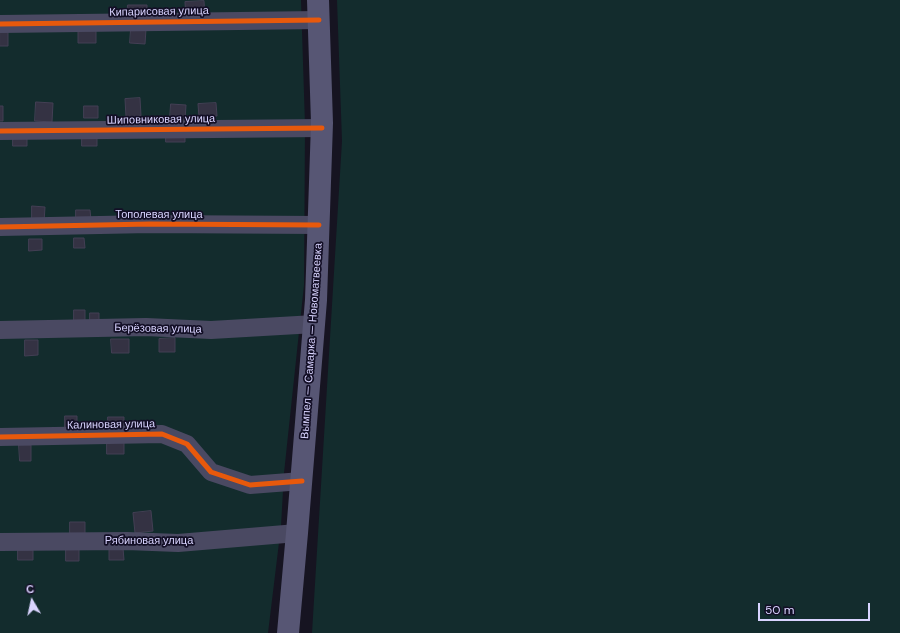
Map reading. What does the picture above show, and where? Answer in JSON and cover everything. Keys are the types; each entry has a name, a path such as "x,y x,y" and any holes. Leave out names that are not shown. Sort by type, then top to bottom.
{"main road":[{"name":"Вымпел — Самарка — Новоматвеевка","path":"288,633 315,324 322,128 318,10"}],"street":[{"name":"Кипарисовая улица","path":"0,24 318,10"},
{"name":"Шиповниковая улица","path":"0,131 322,128"},
{"name":"Тополевая улица","path":"0,226 150,224 319,225"},
{"name":"Берёзовая улица","path":"0,330 146,327 212,330 315,324"},
{"name":"Калиновая улица","path":"0,437 162,434 187,444 211,472 250,484 302,481"},
{"name":"Рябиновая улица","path":"0,542 127,541 178,543 297,533"}],"green space":[{"path":"0,0 301,0 305,125 304,285 284,473 281,526 268,633 0,633"},
{"path":"337,0 900,0 900,633 312,633 342,141"}],"building":[{"path":"204,1 205,17 186,18 185,2"},
{"path":"128,5 147,5 147,16 127,16"},
{"path":"96,28 96,43 78,43 78,29"},
{"path":"131,29 146,29 145,44 130,43"},
{"path":"0,32 8,32 8,46 0,46"},
{"path":"140,98 141,116 126,117 125,99"},
{"path":"36,102 53,103 52,122 35,121"},
{"path":"216,103 217,116 199,117 198,104"},
{"path":"171,104 186,105 185,120 170,119"},
{"path":"0,106 3,106 3,121 0,121"},
{"path":"84,106 98,106 98,118 84,118"},
{"path":"166,130 185,130 185,142 166,142"},
{"path":"82,133 97,133 97,146 82,146"},
{"path":"13,137 27,137 27,146 13,146"},
{"path":"32,206 45,207 44,222 32,222"},
{"path":"76,210 90,210 91,220 76,221"},
{"path":"74,238 84,238 85,248 74,248"},
{"path":"29,239 42,239 42,250 29,251"},
{"path":"74,310 85,310 85,323 74,323"},
{"path":"90,313 99,313 99,325 90,325"},
{"path":"175,338 175,352 159,352 159,339"},
{"path":"111,339 129,339 129,353 112,353"},
{"path":"25,340 38,340 38,355 25,356"},
{"path":"65,416 77,416 77,428 65,429"},
{"path":"108,417 124,417 124,428 108,428"},
{"path":"107,441 124,441 124,454 107,454"},
{"path":"19,445 31,445 31,461 20,461"},
{"path":"151,511 153,531 135,533 133,513"},
{"path":"70,522 85,522 85,534 70,534"},
{"path":"66,548 79,548 79,561 66,561"},
{"path":"123,548 124,560 109,560 109,549"},
{"path":"18,550 33,550 33,560 18,560"}],"cycle path":[{"path":"0,24 319,20"},
{"path":"0,131 322,128"},
{"path":"0,227 150,224 319,225"},
{"path":"0,437 162,434 187,444 211,472 250,485 302,481"}]}
